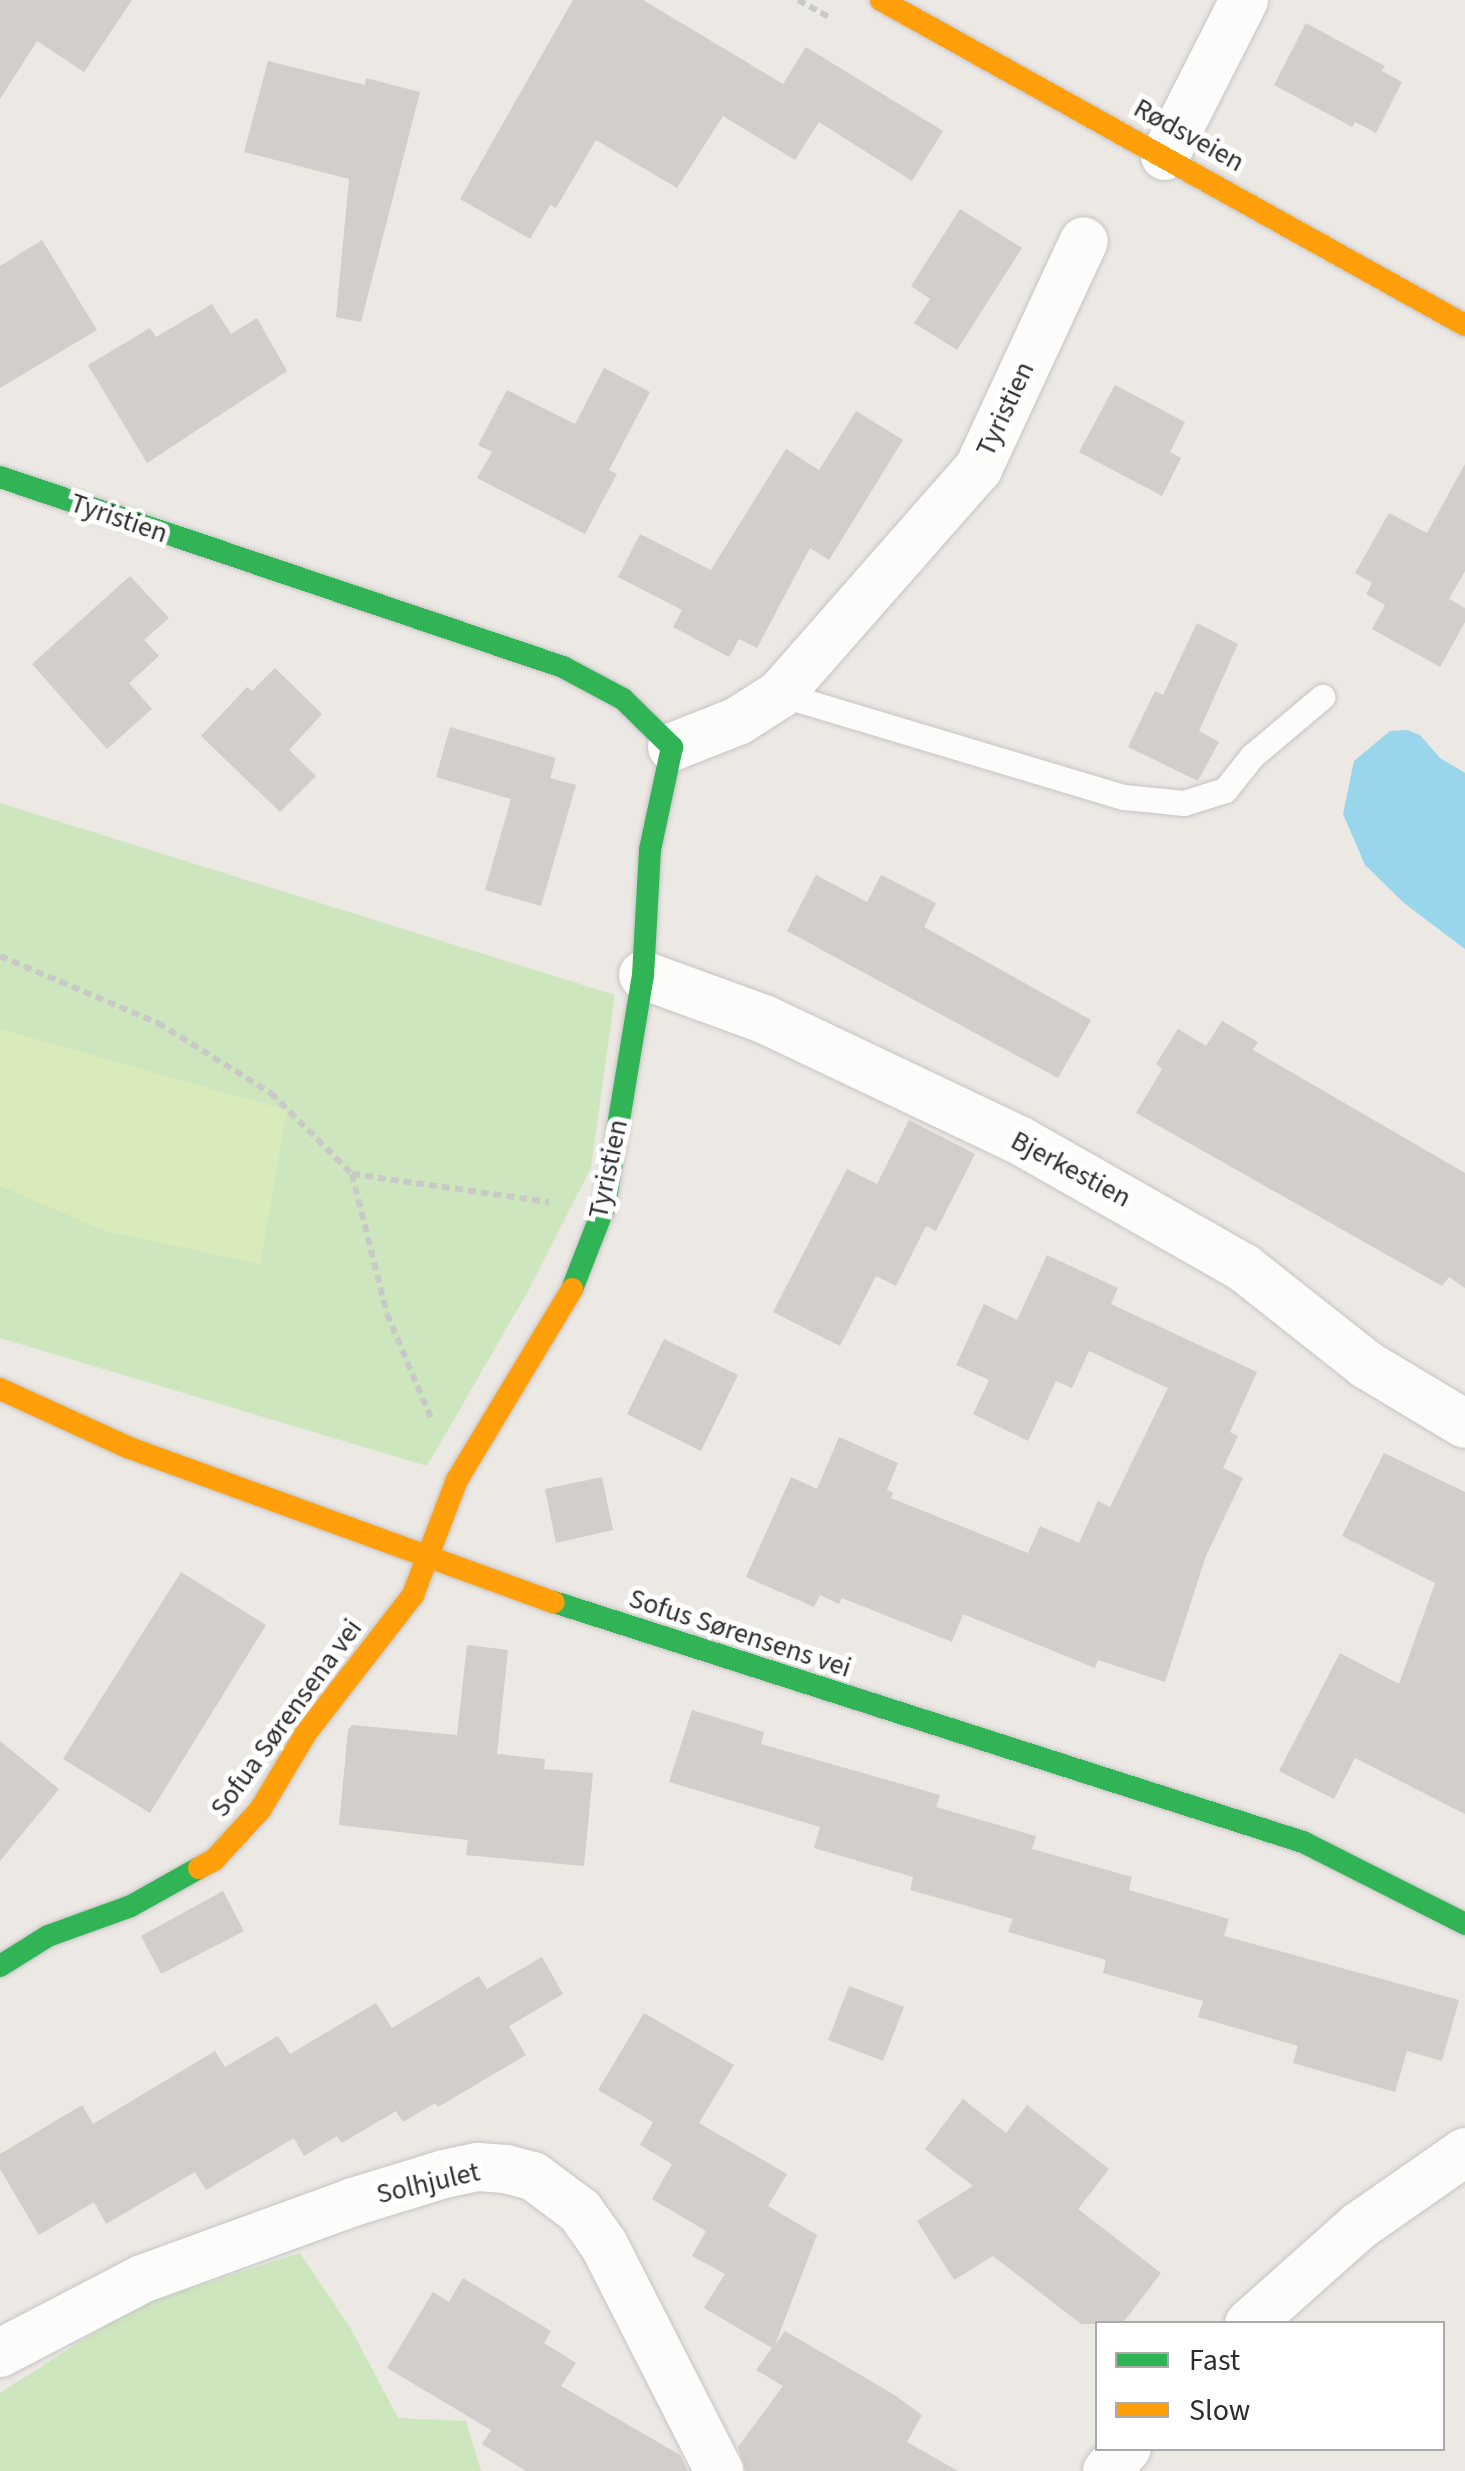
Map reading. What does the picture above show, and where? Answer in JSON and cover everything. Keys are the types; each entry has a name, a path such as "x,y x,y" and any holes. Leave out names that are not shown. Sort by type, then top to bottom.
{"street":[{"name":"Rødsveien","path":"881,0 1465,325"},
{"path":"1164,156 1244,0"},
{"name":"Tyristien","path":"672,748 738,721 780,694 978,469 1084,241"},
{"name":"Tyristien","path":"0,477 563,667 624,700 672,748"},
{"name":"Tyristien","path":"430,1554 457,1480 574,1285 605,1205 642,975 650,850 672,748"},
{"name":"Bjerkestien","path":"642,975 764,1018 877,1069 1158,1216 1244,1268 1367,1365 1465,1424"},
{"name":"Sofus Sørensens vei","path":"0,1389 126,1447 430,1554 618,1626 1303,1842 1465,1924"},
{"name":"Sofua Sørensena vei","path":"0,1966 48,1936 132,1906 214,1860 240,1836 306,1733 413,1595 430,1554"},
{"path":"1252,2321 1359,2226 1465,2152"},
{"name":"Solhjulet","path":"0,2352 142,2278 335,2208 444,2174 478,2167 506,2168 555,2188 580,2211 604,2246 720,2471"},
{"path":"1107,2471 1124,2451"}],"lane":[{"path":"780,694 1124,797 1184,804 1224,790 1252,756 1322,697"}],"path":[{"path":"0,956 158,1023 271,1092 352,1174 387,1314 457,1480"},
{"path":"352,1174 578,1206 605,1205"}],"green space":[{"path":"0,803 615,995 591,1168 527,1293 427,1466 0,1338"},
{"path":"0,1029 287,1110 260,1264 105,1231 0,1186"},
{"path":"300,2253 351,2329 398,2418 466,2421 481,2471 0,2471 0,2393 136,2306"}],"water":[{"path":"1407,730 1420,735 1440,758 1465,773 1465,949 1404,903 1365,865 1343,814 1354,761 1390,731"}],"building":[{"path":"0,0 132,0 84,72 37,41 0,99"},
{"path":"573,0 643,0 783,84 806,47 943,131 912,181 819,122 795,160 723,116 677,188 596,140 556,208 550,205 530,239 460,199"},
{"path":"1306,23 1385,66 1382,71 1402,82 1376,133 1355,122 1352,127 1274,85"},
{"path":"268,61 365,85 366,78 420,92 361,322 336,317 349,179 244,152"},
{"path":"960,209 1022,248 957,350 914,323 930,299 911,286"},
{"path":"42,240 97,330 0,388 0,266"},
{"path":"212,304 231,334 257,318 287,371 147,463 88,365 150,328 156,337"},
{"path":"604,368 650,392 609,470 617,474 585,534 477,478 492,452 478,445 507,390 575,424"},
{"path":"1115,385 1185,422 1170,452 1181,458 1162,496 1079,452"},
{"path":"856,411 903,440 829,560 810,548 757,648 739,639 729,657 673,627 682,610 618,577 640,534 711,570 786,449 819,470"},
{"path":"1465,464 1465,571 1449,599 1465,608 1465,622 1440,667 1372,629 1385,605 1366,594 1372,583 1355,573 1389,513 1427,533"},
{"path":"130,576 169,618 144,640 159,656 129,683 152,709 107,749 32,664"},
{"path":"1197,623 1238,644 1199,731 1219,742 1198,781 1128,747 1155,691 1163,695"},
{"path":"275,668 322,714 289,750 316,776 280,812 201,736 247,687 252,691"},
{"path":"450,727 556,758 550,778 576,785 541,906 485,890 511,799 436,777"},
{"path":"816,875 867,902 881,875 936,903 924,927 1091,1020 1058,1078 787,931"},
{"path":"1222,1021 1258,1042 1253,1050 1465,1173 1465,1288 1449,1277 1442,1286 1136,1113 1162,1069 1156,1064 1178,1029 1206,1046"},
{"path":"909,1120 975,1154 936,1231 926,1226 896,1286 876,1276 840,1346 773,1312 847,1169 877,1184"},
{"path":"1047,1255 1118,1288 1111,1304 1257,1372 1230,1432 1238,1436 1223,1468 1243,1478 1206,1556 1165,1682 1098,1660 1095,1668 963,1614 952,1642 842,1598 839,1604 820,1595 814,1607 746,1577 791,1477 817,1489 839,1437 898,1463 887,1490 893,1493 891,1498 1028,1553 1040,1526 1079,1543 1098,1501 1110,1507 1168,1388 1089,1351 1072,1388 1056,1381 1028,1441 973,1414 989,1380 956,1365 984,1304 1017,1320"},
{"path":"664,1339 738,1375 701,1451 627,1414"},
{"path":"1384,1453 1465,1492 1465,1814 1355,1758 1334,1799 1279,1771 1340,1653 1399,1684 1435,1583 1342,1536"},
{"path":"602,1477 613,1530 556,1543 545,1489"},
{"path":"181,1572 266,1625 150,1813 63,1759"},
{"path":"467,1645 508,1650 497,1754 545,1759 544,1769 593,1773 584,1866 466,1855 468,1840 339,1825 348,1730 352,1725 457,1735"},
{"path":"692,1710 764,1732 761,1744 940,1795 936,1807 1036,1836 1032,1849 1132,1877 1129,1890 1229,1919 1224,1936 1459,2000 1442,2061 1407,2051 1395,2092 1293,2063 1298,2046 1198,2017 1203,2001 1103,1973 1106,1960 1008,1932 1013,1919 910,1890 913,1877 814,1848 820,1827 669,1782"},
{"path":"0,1741 59,1789 0,1861"},
{"path":"223,1891 244,1931 161,1974 141,1936"},
{"path":"542,1957 563,1994 509,2026 526,2055 438,2107 435,2103 403,2122 396,2111 342,2143 337,2136 304,2156 294,2138 206,2190 195,2172 106,2224 94,2202 39,2235 0,2169 0,2154 82,2105 93,2124 215,2051 225,2067 278,2036 290,2054 376,2003 392,2028 479,1976 487,1989"},
{"path":"849,1986 904,2007 883,2061 828,2040"},
{"path":"644,2013 734,2065 699,2123 787,2174 768,2206 817,2235 775,2345 785,2331 893,2394 922,2415 907,2442 958,2471 746,2471 738,2447 783,2386 756,2370 772,2348 704,2308 725,2274 692,2256 706,2231 652,2199 672,2164 640,2145 653,2122 598,2090"},
{"path":"963,2099 1006,2133 1027,2105 1109,2169 1078,2209 1161,2273 1124,2321 1095,2324 1081,2324 993,2256 954,2280 917,2221 973,2186 925,2149"},
{"path":"463,2278 551,2331 544,2343 576,2363 561,2386 680,2455 688,2471 526,2471 482,2444 491,2430 387,2368 433,2292 449,2302"}],"traffic: fast":[{"path":"0,477 563,667 623,699 672,747 650,850 643,975 605,1205 572,1289"},
{"path":"554,1602 1303,1842 1465,1924"},
{"path":"0,1966 48,1936 131,1906 199,1868"}],"traffic: slow":[{"path":"881,0 1465,325"},
{"path":"199,1868 214,1860 260,1810 306,1733 413,1595 457,1480 572,1289"},
{"path":"0,1389 127,1447 554,1602"}]}
